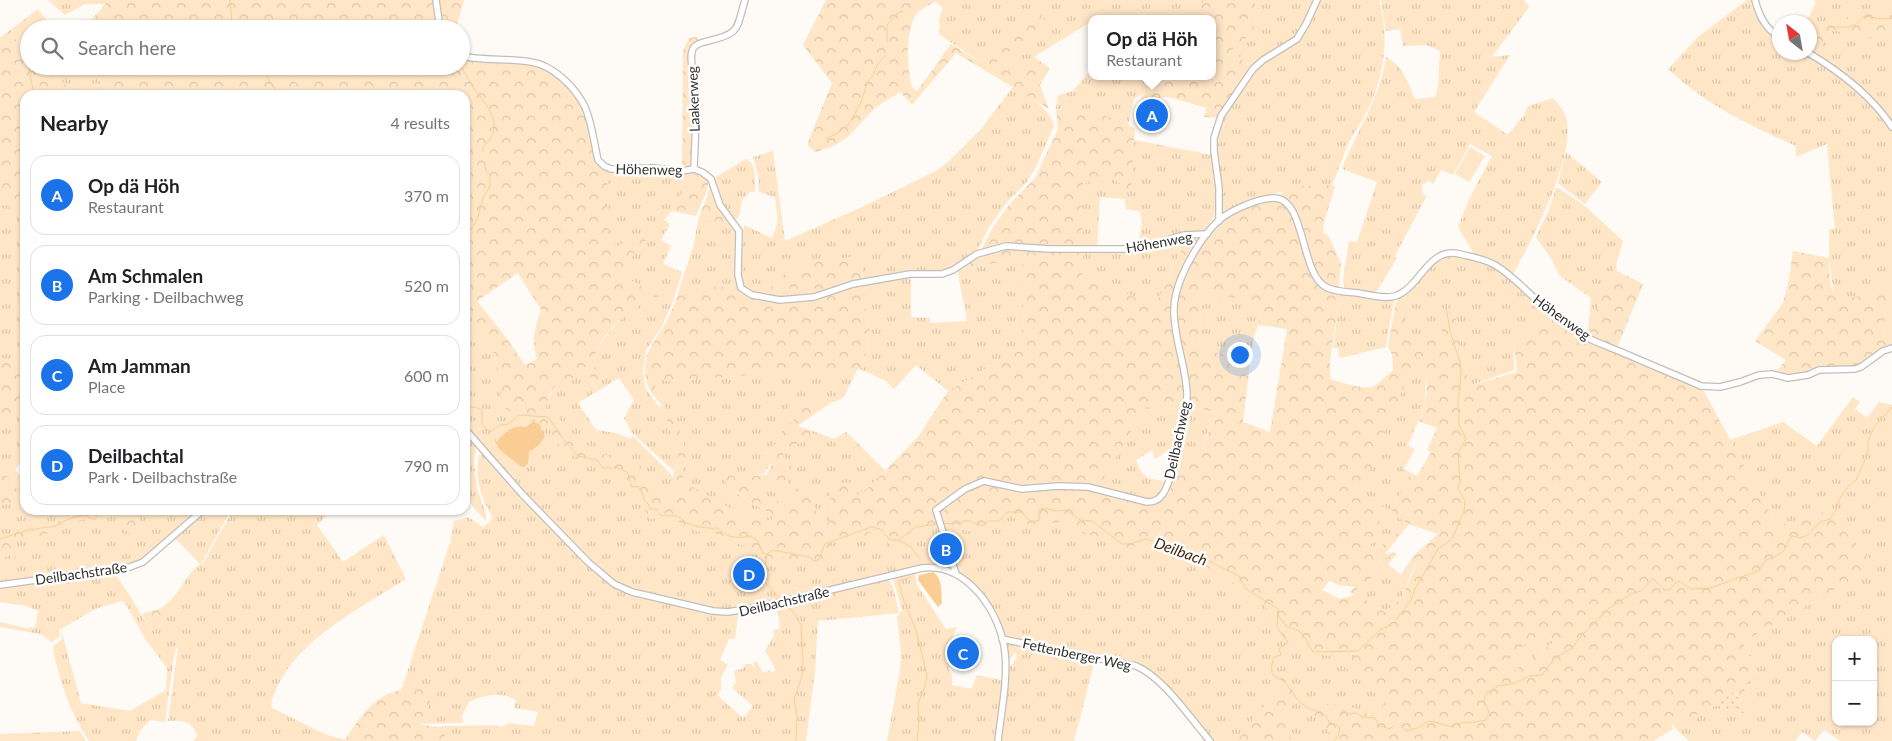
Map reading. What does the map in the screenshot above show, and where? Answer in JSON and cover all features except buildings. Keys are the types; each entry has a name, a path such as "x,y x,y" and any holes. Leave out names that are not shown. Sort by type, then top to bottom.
{"street":[{"path":"436,0 439,20"},
{"name":"Laakerweg","path":"694,169 696,90 691,53 695,46 702,42 727,37 733,33 745,0"},
{"path":"1219,220 1219,188 1214,138 1221,116 1253,69 1262,60 1290,45 1297,39 1317,0"},
{"path":"1755,0 1762,19 1772,31"},
{"name":"Höhenweg","path":"470,57 530,62 544,65 556,71 576,94 585,108 598,160 604,166 611,169 653,168 682,171 694,169 711,179 720,205 739,231 738,275 741,288 752,295 780,300 814,297 853,284 910,274 942,274 977,254 1006,246 1050,249 1137,249 1184,235 1207,234 1219,220 1246,205 1269,199 1282,199 1296,218 1316,278 1325,287 1340,291 1395,296 1407,288 1427,266 1442,255 1452,253 1494,264 1512,277 1542,306 1584,336 1701,386 1720,387 1760,375 1772,374 1788,378 1808,375 1819,370 1855,369 1861,367 1883,351 1892,348"},
{"path":"1817,58 1858,88 1874,104 1892,127"},
{"name":"Deilbachweg","path":"956,574 936,510 965,489 984,481 1022,489 1058,486 1088,487 1147,502 1154,502 1162,497 1176,456 1187,391 1175,328 1174,307 1186,267 1207,234"},
{"name":"Deilbachstraße","path":"470,435 522,494 588,562 614,584 632,592 713,612 728,612 759,607 922,568 945,569 956,574 972,585 986,601 1005,650 1006,665 998,741"},
{"name":"Deilbachstraße","path":"0,585 130,566 143,562 197,515"},
{"name":"Fettenberger Weg","path":"1002,640 1136,666 1146,670 1165,688 1210,741"}],"green space":[{"path":"48,0 109,0 105,4 85,4 65,15"},
{"path":"109,0 464,0 458,20 91,20"},
{"path":"826,0 938,0 917,13 912,23 908,41 909,70 912,87 917,91 951,44 980,62 1002,42 1041,14 1046,22 994,64 1021,65 1034,57 1050,68 1040,85 1049,109 956,53 912,105 900,92 876,107 847,138 831,147 816,152 808,146 808,142 832,83 803,45"},
{"path":"1195,0 1195,15 1088,15 1088,25 1021,65 993,64 1045,22 1041,14 1003,42 981,62 940,35 939,19 943,8 935,1"},
{"path":"1195,0 1255,0 1256,18 1253,30 1232,50 1251,68 1217,118 1204,117 1207,108 1169,97 1147,99 1142,102 1143,94 1155,80 1216,80 1216,15 1195,15"},
{"path":"1255,0 1314,0 1296,37 1251,68 1232,50 1253,30 1256,18"},
{"path":"1319,0 1379,0 1385,42 1384,56 1374,96 1349,142 1332,185 1294,186 1220,215 1216,138 1221,119 1254,71 1264,61 1290,46"},
{"path":"1381,0 1524,0 1529,7 1492,57 1510,55 1474,112 1508,135 1524,115 1528,106 1553,98 1566,117 1568,134 1559,175 1540,221 1512,276 1475,258 1458,227 1469,199 1492,156 1470,144 1453,175 1441,170 1433,184 1429,181 1422,185 1423,195 1427,195 1395,256 1397,258 1375,294 1344,288 1343,280 1349,241 1357,242 1377,182 1342,169 1379,87 1386,57 1401,70 1415,99 1435,97 1438,87 1440,51 1426,45 1403,46 1400,29 1386,31"},
{"path":"1747,0 1752,0 1757,14 1772,31 1772,60 1816,60 1823,64 1868,101 1880,113 1892,132 1892,347 1887,347 1883,331 1889,290 1839,300 1834,296 1829,258 1829,229 1835,229 1827,144 1796,157 1796,146 1729,113 1682,82 1668,69 1699,36"},
{"path":"1815,0 1892,0 1892,10 1869,11 1817,36 1817,15 1810,15"},
{"path":"38,9 46,20 23,20"},
{"path":"1892,10 1892,26 1872,38 1833,30 1817,51 1817,32 1824,23 1869,11"},
{"path":"20,23 20,42 5,34"},
{"path":"1892,26 1892,124 1886,113 1817,56 1817,51 1833,30 1872,38"},
{"path":"5,34 20,42 20,75 55,75 71,90 20,90 20,212 0,204 0,38"},
{"path":"697,37 699,42 694,46 695,91 690,167 682,165 683,51 689,38"},
{"path":"470,59 529,62 555,72 584,108 598,162 611,170 613,177 607,183 611,194 601,202 616,215 606,235 618,246 637,233 646,241 627,262 624,276 649,291 674,294 650,298 615,324 604,337 591,362 602,386 597,389 585,367 573,378 555,386 549,395 545,411 553,414 562,422 570,438 582,448 588,445 593,452 636,462 646,470 664,502 676,494 673,477 678,454 665,415 659,407 662,405 648,386 645,362 650,349 674,306 679,290 738,285 743,292 750,296 762,296 766,295 785,274 795,268 807,264 860,255 866,318 870,329 868,346 860,369 835,375 833,373 752,375 671,381 652,379 664,405 678,422 687,458 681,473 686,483 745,517 764,522 772,519 772,514 751,503 726,484 725,472 735,471 749,476 766,475 769,479 768,484 761,487 755,484 749,486 760,495 773,501 783,501 785,506 799,485 815,492 813,506 817,512 817,522 825,530 832,513 830,484 854,482 856,496 869,487 918,437 948,391 1024,346 1022,259 965,268 966,262 979,255 1008,248 1083,249 1082,276 1156,305 1188,236 1210,236 1232,215 1250,205 1270,201 1280,202 1282,190 1294,186 1332,185 1335,187 1324,222 1323,233 1328,235 1341,263 1340,294 1330,360 1330,379 1352,386 1370,387 1379,383 1393,370 1392,354 1388,347 1395,306 1418,342 1443,335 1439,318 1454,310 1469,386 1517,372 1514,343 1548,313 1583,337 1702,388 1777,526 1827,511 1876,566 1743,642 1758,677 1742,685 1752,707 1749,712 1735,692 1723,698 1717,705 1688,719 1671,722 1673,729 1653,741 1336,741 1319,719 1310,712 1314,703 1344,705 1380,718 1388,690 1346,673 1347,665 1355,654 1324,655 1311,648 1296,634 1289,645 1281,633 1276,632 1275,617 1261,602 1256,603 1234,583 1194,559 1177,560 1147,541 1124,549 1060,522 1041,525 1023,524 1011,515 1002,523 974,533 940,526 927,526 909,532 896,546 892,547 887,541 869,532 864,537 831,543 818,564 778,558 758,558 754,548 733,543 710,531 697,532 693,527 685,527 682,523 674,520 650,519 638,493 631,489 621,475 604,472 595,464 572,455 555,442 550,427 545,427 533,419 527,423 502,406 500,379 495,355 470,316 470,90 109,90 94,75 470,75","holes":["518,273 541,310 534,334 537,359 525,365 477,301","1202,293 1258,302 1260,325 1287,329 1270,432 1243,422 1250,364 1199,346","1417,356 1425,368 1427,385 1427,394 1419,421 1437,428 1427,450 1431,452 1417,476 1404,469 1415,449 1408,445 1418,424 1407,445 1414,450 1403,469 1410,474 1391,513 1409,524 1372,553 1367,548 1379,535 1374,529 1384,516 1386,508 1358,492","1145,407 1187,411 1199,408 1218,413 1207,435 1201,460 1179,460 1178,463 1175,463 1162,496 1147,503 1097,490","1409,524 1438,534 1413,556 1401,575 1413,557 1417,559 1401,599 1385,612 1353,592 1370,580 1381,559 1396,554 1388,564 1397,554 1393,552 1385,554","1329,581 1339,585 1355,587 1350,592 1354,595 1340,599 1322,590","1544,632 1555,641 1506,677 1487,685 1504,661"]},
{"path":"1088,73 1088,80 1156,80 1134,99 1128,126 1101,114 1056,109 1058,95 1073,91"},
{"path":"55,75 94,75 109,90 71,90"},
{"path":"1013,87 1043,108 1054,126 1035,169 1026,183 1007,202 989,227 976,253 943,272 864,280 860,255 840,260 766,295 751,293 744,288 740,276 740,267 744,225 772,238 777,222 775,197 759,192 758,175 753,157 773,151 785,241 860,208 934,172 948,162 981,129"},
{"path":"1056,109 1101,114 1135,128 1131,189 1127,189 1122,184 1111,179 1093,180 1081,185 1083,246 1006,245 980,252 992,229 1008,206 1035,178 1058,129"},
{"path":"1134,140 1212,155 1217,198 1214,217 1203,232 1138,247 1142,223 1140,211 1126,209 1125,199 1100,197 1097,247 1083,246 1081,185 1093,180 1111,179 1127,188"},
{"path":"1470,147 1485,156 1469,182 1455,174"},
{"path":"1566,152 1602,182 1585,204 1558,183"},
{"path":"746,159 750,161 754,169 755,192 751,191 742,200 740,213 735,222 721,204 712,182 716,177"},
{"path":"611,170 693,173 672,211 664,220 670,224 661,240 671,246 663,264 682,272 673,301 661,328 646,350 643,370 646,389 665,415 678,454 674,471 632,433 624,418 634,400 619,378 578,403 596,430 616,433 631,439 632,436 636,439 669,472 673,477 676,487 702,506 795,535 1098,487 1145,407 1181,409 1176,445 1155,459 1152,450 1136,460 1141,471 1150,478 1166,481 1160,495 1330,656 1345,652 1356,654 1347,665 1346,673 1388,690 1380,718 1344,705 1348,741 1203,741 1196,725 1148,671 1095,659 1074,741 1000,741 1007,668 1013,664 1017,656 1016,652 1011,658 1008,658 1004,644 1006,642 1023,642 1004,636 975,587 966,578 954,571 941,567 925,567 821,589 821,591 743,609 720,611 633,590 616,583 599,569 520,490 470,432 470,312 495,355 496,363 547,402 555,386 573,378 585,367 596,389 602,386 591,362 608,334 622,318 639,305 651,298 672,294 649,291 624,276 627,262 646,241 618,246 606,235 600,202"},
{"path":"693,173 709,180 706,193 696,216 672,211"},
{"path":"710,185 719,205 738,231 720,221 698,221"},
{"path":"1556,188 1559,188 1586,207 1623,241 1616,265 1588,329 1591,298 1560,276 1536,237 1548,212"},
{"path":"0,204 20,212 20,366 12,364 0,356"},
{"path":"698,221 720,221 738,231 738,285 679,290 694,244"},
{"path":"1188,236 1156,305 1082,276 1083,249 1119,250"},
{"path":"1793,251 1829,258 1831,286 1839,300 1889,290 1883,331 1887,347 1860,366 1788,377 1775,373 1786,360 1755,341 1783,303"},
{"path":"1447,255 1463,256 1491,266 1514,282 1548,313 1514,343 1514,370 1469,386 1454,310 1443,335 1418,342 1401,317 1395,304 1396,302 1430,266"},
{"path":"1022,259 1024,346 948,391 916,365 894,389 886,381 860,369 868,346 870,329 866,318 864,283 911,276 911,317 930,318 930,323 967,321 957,268 966,262 966,268"},
{"path":"1616,265 1617,271 1643,284 1617,348 1585,335"},
{"path":"1202,293 1258,302 1260,325 1258,325 1255,335 1250,364 1199,346"},
{"path":"1340,294 1394,299 1386,347 1339,357 1338,348 1333,348"},
{"path":"1417,355 1423,360 1426,374 1425,402 1421,416 1407,445 1414,450 1403,469 1410,474 1391,513 1409,524 1372,554 1367,548 1379,536 1374,529 1378,523 1358,493"},
{"path":"0,356 12,364 20,366 20,408 0,418"},
{"path":"857,370 844,397 834,402 790,405 795,420 782,430 780,441 768,450 766,454 771,463 764,474 749,476 735,471 735,492 772,514 772,519 764,522 745,517 686,483 681,473 687,458 678,423 664,405 651,378 671,381 752,375 833,373 835,375"},
{"path":"1853,397 1860,402 1855,409 1867,418 1879,402 1892,405 1892,741 1841,741 1824,730 1815,741 1802,732 1795,741 1689,741 1670,722 1688,719 1717,705 1740,714 1752,707 1741,685 1758,676 1743,642 1876,566 1827,511 1777,526 1730,440 1783,422 1817,446"},
{"path":"832,402 797,426 813,431 810,439 784,449 783,457 791,463 791,470 787,473 789,488 784,491 774,484 770,470 766,475 772,464 767,457 768,451 780,441 782,430 794,420 788,410 790,405"},
{"path":"20,408 20,464 15,469 20,476 20,489 17,489 0,467 0,418"},
{"path":"1199,408 1218,413 1206,435 1201,460 1179,460 1187,411"},
{"path":"813,431 834,439 846,432 885,470 869,487 856,496 830,485 832,513 825,530 817,522 817,512 813,506 785,507 779,502 766,499 749,486 752,484 757,485 769,479 766,475 770,469 786,461 783,457 784,449 809,439"},
{"path":"470,439 476,447 474,463 477,488 486,514 486,521 470,503"},
{"path":"483,453 613,586 712,613 738,613 735,639 729,639 720,660 728,665 721,677 721,689 717,695 743,718 753,706 732,688 736,682 734,671 742,669 745,664 751,664 756,669 753,663 756,661 764,673 770,670 772,673 776,670 765,651 774,637 773,630 779,629 779,620 774,606 888,578 893,587 899,613 818,621 815,672 806,741 446,741 444,726 496,725 502,727 509,723 534,726 538,712 514,708 516,700 510,697 492,695 469,702 462,716 463,723 420,724 434,689 403,685 450,543 454,521 468,517 483,527 490,522 492,516 479,487 477,472 479,456"},
{"path":"0,467 17,489 20,489 20,505 0,504"},
{"path":"20,494 20,515 194,515 142,560 130,564 0,583 0,499"},
{"path":"68,515 138,515 142,530 135,537 127,532 114,516 97,523 84,519 60,531 12,544 16,551 15,560 9,555 0,561 0,537 21,530 33,531 37,525 43,524 53,527"},
{"path":"200,515 228,515 202,565 230,515 327,515 317,525 343,562 384,535 406,579 351,613 314,640 286,672 272,699 272,708 327,735 322,741 193,741 197,736 190,724 182,721 168,721 178,647 174,656 165,722 150,720 140,731 136,741 89,741 71,708 62,685 53,649 62,639 61,629 59,630 60,636 52,642 40,634 0,627 0,622 26,628 35,627 38,611 26,606 0,602 0,587 113,571 151,631 164,624 159,609 171,600 194,569 200,564 175,538","holes":["121,601 125,603 146,640 167,668 166,690 130,711 81,703 61,629 95,609"]},
{"path":"1396,554 1388,564 1401,575 1413,557 1417,559 1401,599 1385,612 1353,592 1370,580 1381,559"},
{"path":"915,573 917,585 946,629 957,627 952,639 950,656 945,660 950,666 948,669 952,674 952,685 972,689 977,675 1002,680 996,741 887,741 900,670 901,654 897,617 902,610 893,579 894,577"},
{"path":"159,609 164,624 151,631 142,614"},
{"path":"1544,632 1555,641 1506,677 1486,686 1497,668 1511,654"},
{"path":"1282,672 1292,688 1294,701 1289,713 1291,741 1237,741 1277,689"},
{"path":"403,685 434,688 432,698 420,724 435,727 444,726 446,741 322,741 327,735 345,740 356,723 375,702 401,690"},
{"path":"1734,692 1749,712 1740,714 1717,705 1723,698"},
{"path":"80,731 86,741 0,741 0,734"}],"shaded area":[{"path":"534,421 541,426 545,436 539,445 529,452 528,463 524,467 520,466 499,449 496,443 509,430 522,426 526,427"},
{"path":"933,572 941,586 942,603 938,607 918,580 919,575"}],"waterway":[{"path":"230,0 232,20"},
{"path":"887,42 887,25 898,13 903,11"},
{"path":"1828,27 1852,26 1864,16 1882,19 1892,18"},
{"path":"825,139 836,134 849,124 861,102 868,81 873,76 877,65 885,56"},
{"path":"30,75 33,90"},
{"path":"266,75 276,90"},
{"path":"466,75 493,118 493,132 483,147 483,152"},
{"path":"470,231 477,220 483,198 490,186 490,175 486,171 485,165"},
{"path":"1396,620 1411,600 1415,589 1438,549 1452,539 1464,511 1465,501 1458,489 1460,482 1458,453 1466,439 1459,424 1460,362 1450,331 1446,307"},
{"name":"Deilbach","path":"470,407 482,410 482,424 489,432 500,425 508,424 520,415 548,417 563,439 578,456 597,460 603,468 619,468 627,472 632,487 638,486 650,509 657,509 662,516 677,516 694,526 718,528 729,536 751,536 757,540 763,553 767,554 773,550 809,557 814,561 818,560 825,544 871,527 880,529 890,540 898,540 916,527 938,524"},
{"path":"1401,725 1406,731 1430,721 1453,727 1455,724 1486,720 1487,716 1490,715 1484,701 1487,692 1492,691 1498,686 1515,683 1529,676 1542,675 1555,658 1572,648 1608,609 1633,593 1641,591 1653,578 1664,590 1670,590 1679,581 1691,589 1710,588 1758,571 1766,560 1775,557 1785,549 1792,536 1800,538 1808,535 1820,522 1830,519 1836,510 1839,500 1847,488 1856,480 1868,453 1868,441 1874,427 1892,407"},
{"name":"Deilbach","path":"495,439 496,443"},
{"name":"Deilbach","path":"942,524 960,523 967,520 981,526 989,521 999,521 1007,512 1022,512 1027,519 1034,521 1039,520 1039,510 1045,508 1056,511 1066,510 1080,520 1092,521 1122,544 1147,539 1169,547 1183,555 1191,554 1207,560 1239,576 1246,589 1278,609 1277,628 1288,642 1279,649 1281,655 1274,657 1273,675 1283,681 1305,706 1322,712 1329,722 1338,725 1340,729 1334,741"},
{"name":"Deilbach","path":"0,539 28,530 55,526 83,515"},
{"name":"Deilbach","path":"83,515 95,520 97,515"},
{"path":"898,540 911,547 920,559"},
{"path":"767,555 763,577 780,599"},
{"path":"911,577 899,581 902,596 916,630 927,675 918,704 917,741"},
{"path":"786,604 801,625 802,676 794,700 797,715 796,741"},
{"path":"1278,615 1286,626 1299,631 1313,652 1358,651 1380,630 1390,625"},
{"path":"1341,710 1349,714 1357,713 1362,717 1375,718 1378,725 1390,729 1394,725"}],"place":[{"name":"Op dä Höh","path":"1152,115"},
{"name":"Am Schmalen","path":"946,549"},
{"name":"Deilbachtal","path":"749,574"},
{"name":"Am Jamman","path":"963,653"}]}
